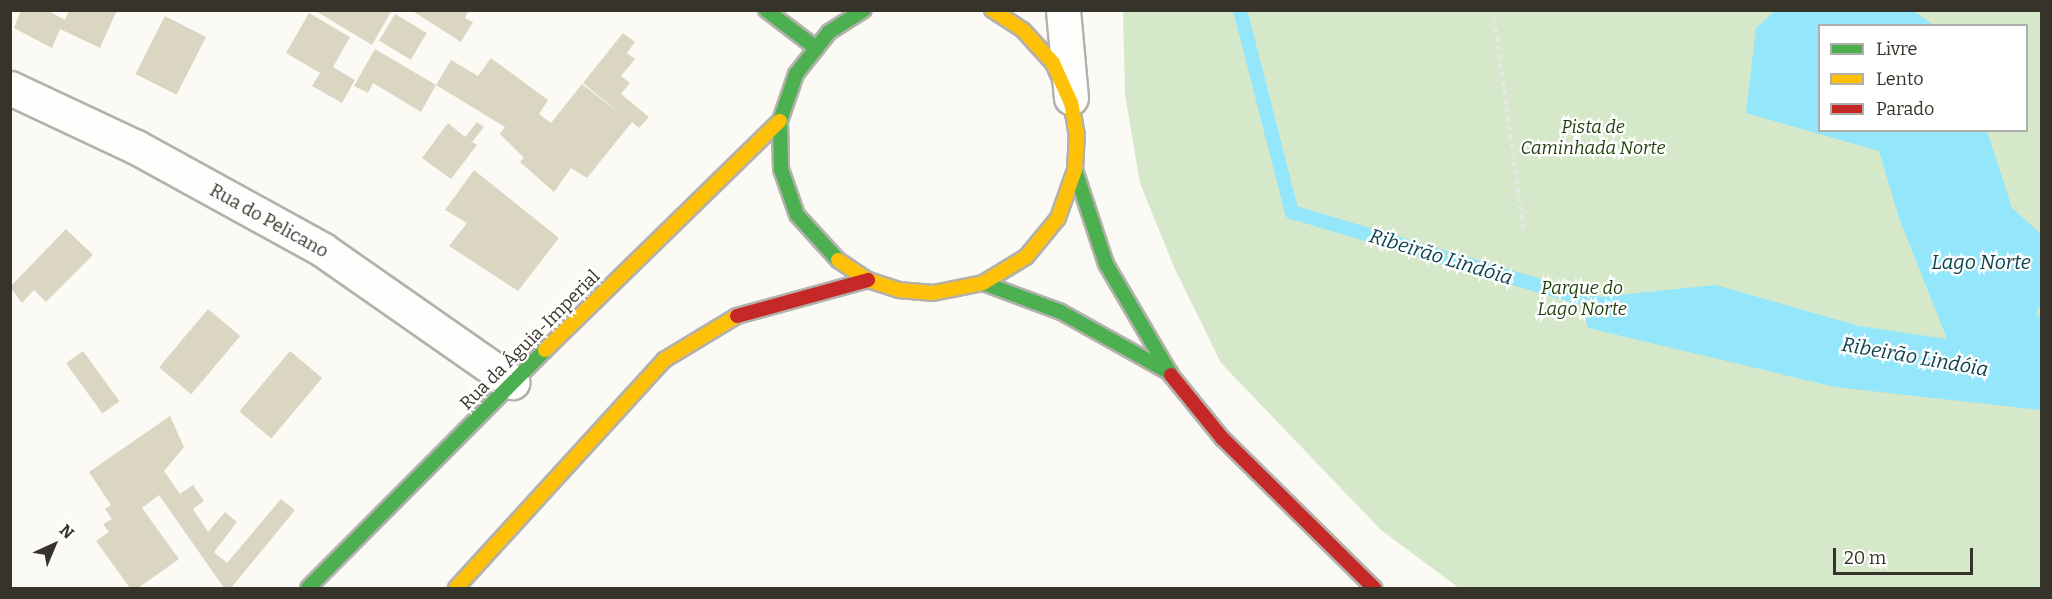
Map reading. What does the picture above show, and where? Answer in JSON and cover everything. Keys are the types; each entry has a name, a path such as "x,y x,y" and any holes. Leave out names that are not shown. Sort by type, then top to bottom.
{"street":[{"path":"766,10 816,48"},
{"path":"864,10 828,32 796,74 780,121 781,170 797,215 827,253 868,280 899,290 933,293 983,283 1032,249 1058,218 1075,170 1077,136 1071,103 1063,10"},
{"path":"992,10 1023,30 1053,63 1071,103"},
{"name":"Rua do Pelicano","path":"10,88 136,147 323,250 512,382"},
{"name":"Rua da Águia-Imperial","path":"308,588 512,382 780,121"},
{"path":"1075,170 1106,264 1170,374 1222,438 1374,588"},
{"path":"456,588 664,360 727,319 868,280"},
{"path":"983,283 1061,312 1170,374"}],"path":[{"path":"1493,10 1524,232"}],"green space":[{"name":"Parque do Lago Norte","path":"1123,11 2041,11 2041,588 1459,588 1381,530 1221,363 1174,267 1140,183 1125,95"}],"water":[{"name":"Lago Norte","path":"1776,10 1914,11 1932,24 1818,24 1818,132 1987,132 2012,208 2041,234 2041,303 2036,314 2041,316 2041,410 1835,387 1588,328 1580,299 1716,285 1859,326 1947,339 1899,218 1879,151 1746,113 1756,28"}],"building":[{"path":"21,10 47,10 65,20 69,10 117,10 100,48 60,29 52,48 14,28"},
{"path":"314,10 392,10 372,45"},
{"path":"411,10 469,10 465,18 473,22 461,42"},
{"path":"309,13 350,37 333,67 355,80 342,103 312,86 320,73 286,53"},
{"path":"395,14 427,33 411,60 379,41"},
{"path":"165,16 206,37 176,95 135,74"},
{"path":"623,33 635,42 627,53 635,59 621,76 630,83 621,94 649,117 639,128 632,122 587,178 571,168 554,192 520,162 524,158 500,134 505,127 436,85 451,60 478,76 491,58 548,100 539,114 551,123 582,84 624,117 583,83"},
{"path":"375,49 436,85 421,112 373,83 368,93 354,86"},
{"path":"477,122 484,127 472,142 477,145 451,179 422,158 448,123 465,137"},
{"path":"474,170 559,238 518,291 449,246 467,223 445,210"},
{"path":"66,229 93,255 46,302 34,290 22,303 10,287"},
{"path":"208,309 240,336 191,394 159,367"},
{"path":"83,351 119,401 102,414 66,363"},
{"path":"290,351 322,378 271,439 239,412"},
{"path":"170,416 184,447 164,471 180,494 193,485 204,501 193,509 208,532 225,512 237,522 214,552 227,563 281,499 295,510 231,588 224,588 159,495 142,508 179,559 138,588 130,588 96,541 109,532 103,524 112,519 105,509 111,505 89,472"}],"waterway":[{"name":"Ribeirão Lindóia","path":"1240,10 1292,212 1597,303"}],"traffic: fast":[{"path":"766,10 816,48"},
{"path":"838,260 797,215 781,169 780,121 796,74 829,32 864,10"},
{"path":"1075,170 1106,264 1171,375"},
{"path":"983,283 1061,312 1170,373"},
{"path":"308,588 545,350"}],"traffic: slow":[{"path":"838,260 868,280 899,290 933,293 983,283 1026,257 1058,218 1075,170 1077,136 1071,103 1053,63 1023,30 992,10"},
{"path":"545,350 780,121"},
{"path":"456,588 664,360 737,316"}],"traffic: jam":[{"path":"737,316 868,280"},
{"path":"1171,375 1222,438 1374,588"}],"park label":[{"name":"Pista de Caminhada Norte","path":"1593,138"}]}
